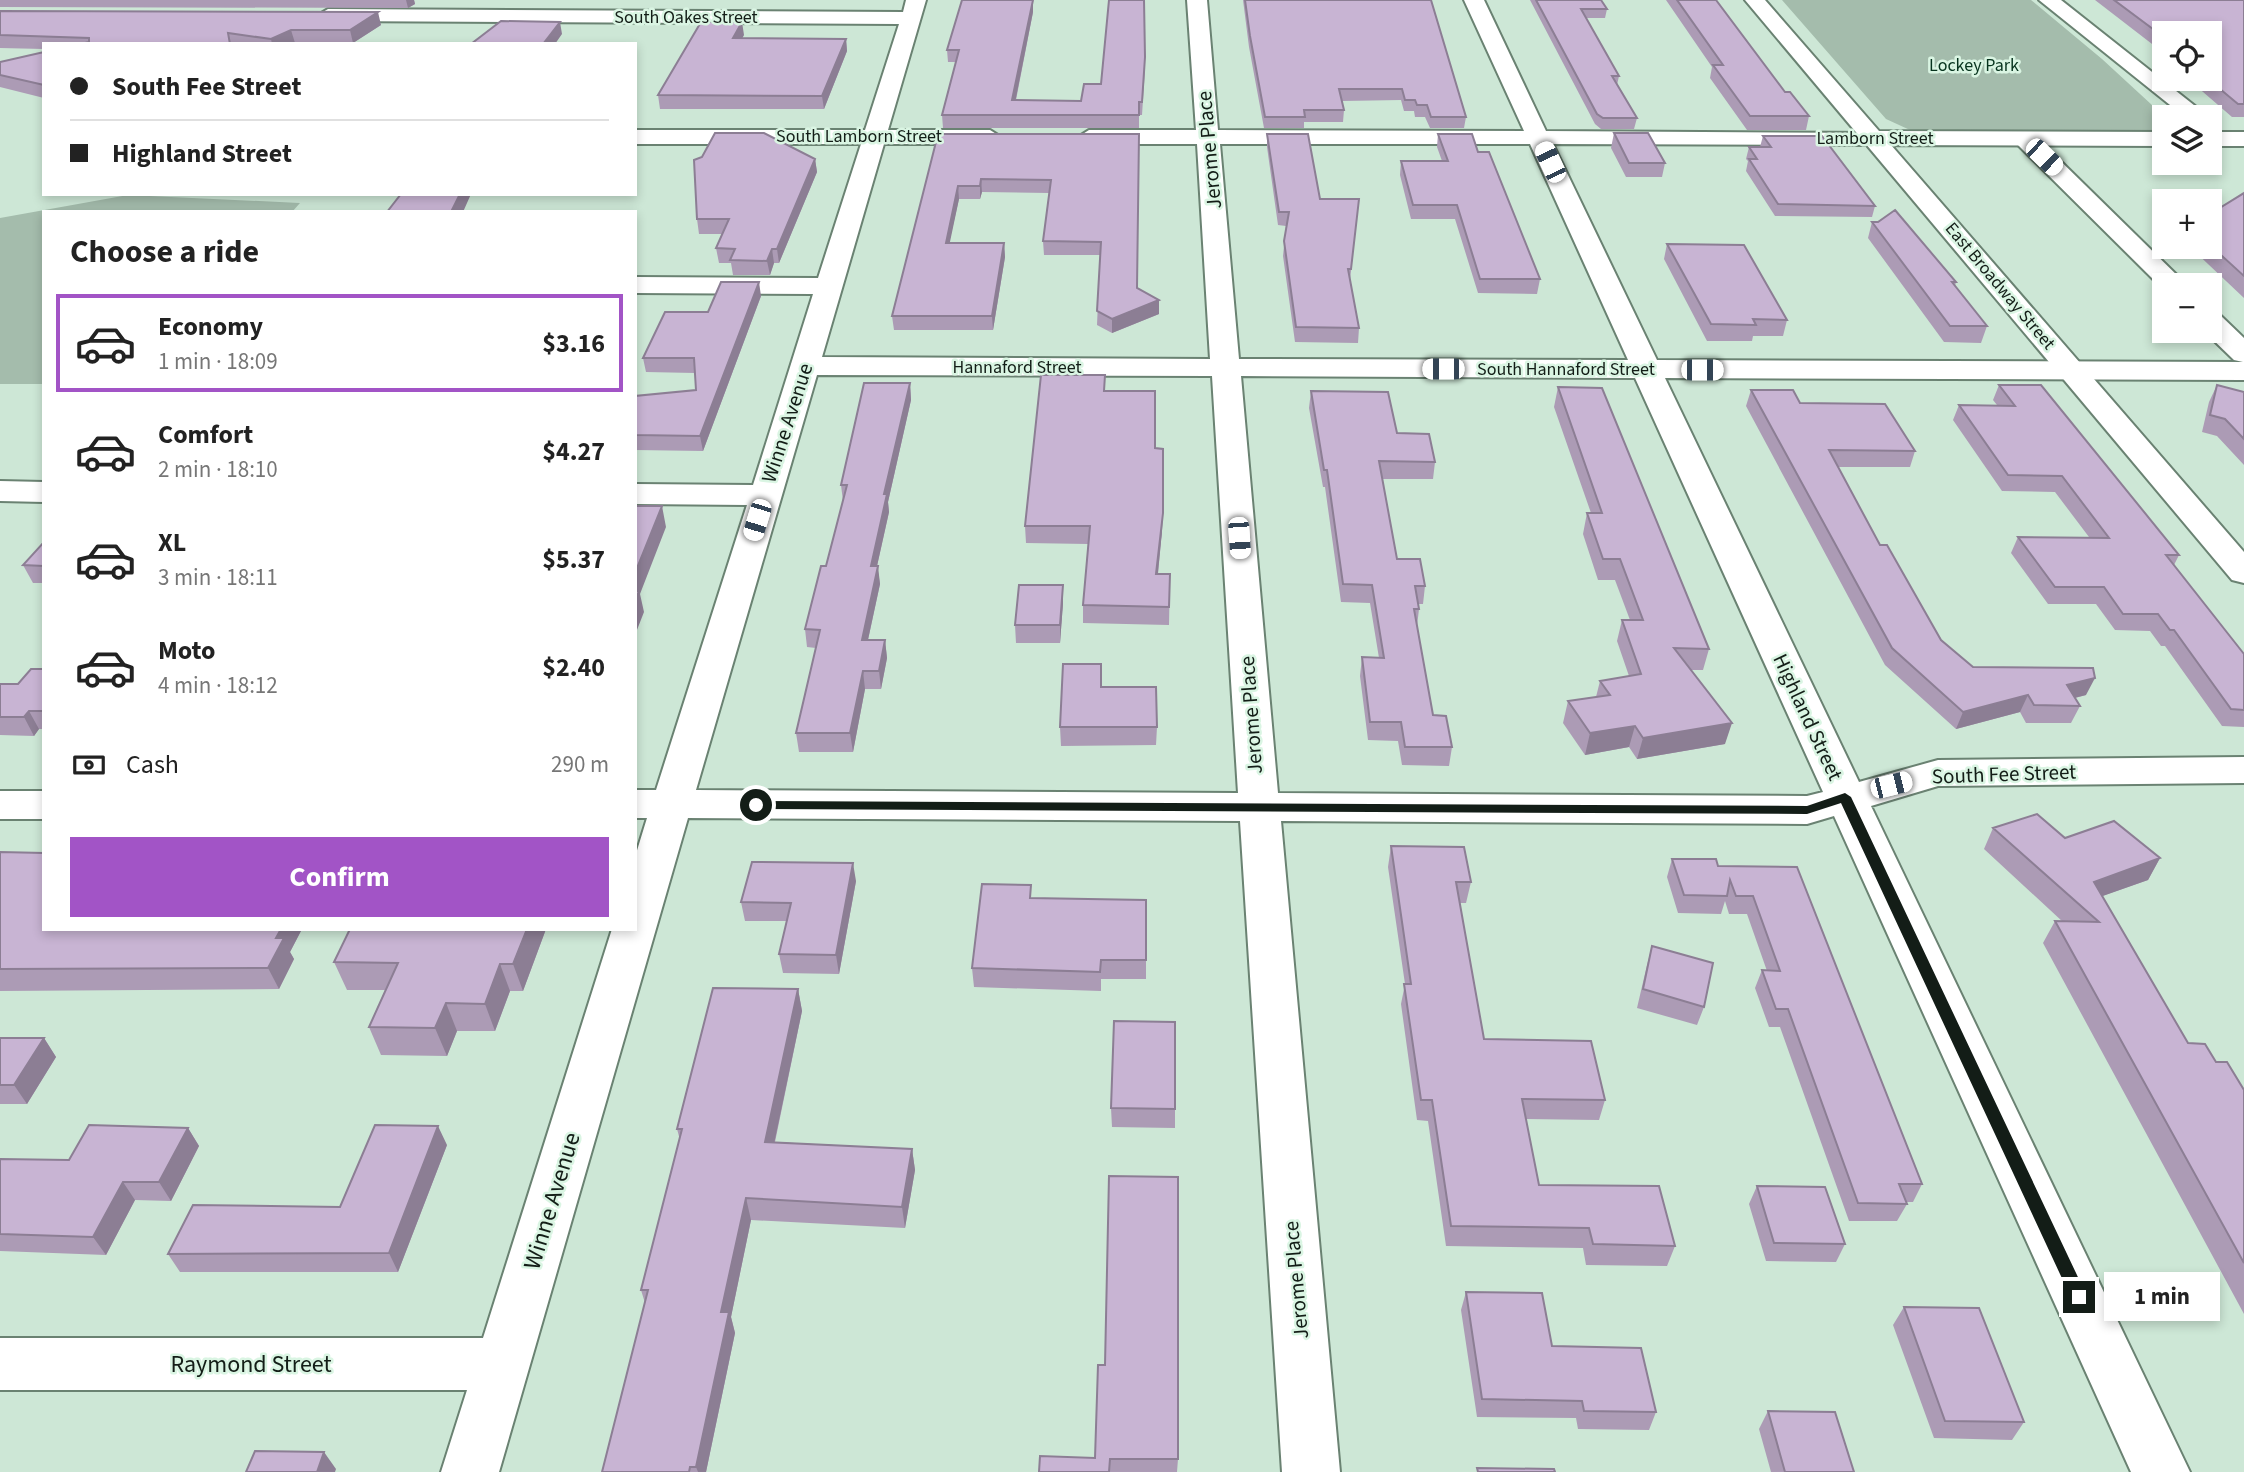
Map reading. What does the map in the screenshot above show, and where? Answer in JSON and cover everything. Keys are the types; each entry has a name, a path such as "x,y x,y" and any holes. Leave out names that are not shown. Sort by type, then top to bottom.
{"street":[{"path":"448,15 463,0"},
{"name":"Jerome Place","path":"1197,0 1311,1472"},
{"name":"Highland Street","path":"1474,0 2161,1472"},
{"name":"East Broadway Street","path":"1755,0 2244,573"},
{"path":"2049,0 2183,105"},
{"name":"South Oakes Street","path":"313,15 913,9"},
{"name":"Winne Avenue","path":"637,915 654,804 765,495 877,136 913,9"},
{"name":"South Lamborn Street","path":"637,136 1008,137"},
{"path":"1060,137 1208,137"},
{"name":"Lamborn Street","path":"1208,137 2152,139"},
{"path":"2025,139 2162,273"},
{"path":"637,285 830,286"},
{"path":"2222,333 2244,354"},
{"name":"Hannaford Street","path":"806,366 1227,368"},
{"name":"South Hannaford Street","path":"1227,368 2244,371"},
{"path":"0,491 42,492"},
{"path":"637,494 765,495"},
{"name":"South Fee Street","path":"654,804 1807,810 1845,797 1938,773 2244,770"},
{"path":"0,805 42,805"},
{"name":"Winne Avenue","path":"470,1472 634,931"},
{"name":"Raymond Street","path":"0,1364 502,1364"}],"green space":[{"name":"Lockey Park","path":"1782,0 2031,0 2152,105 2152,130 1910,130 1886,119"},
{"path":"122,196 300,203 294,210 45,210"},
{"path":"42,210 42,384 0,384 0,218"}],"building":[{"path":"962,0 1033,0 1012,100 1081,101 1084,84 1101,84 1109,0 1144,0 1145,57 1139,115 942,115 959,50 947,50"},
{"path":"1245,0 1431,0 1466,117 1431,117 1427,105 1417,105 1415,100 1405,100 1402,89 1339,89 1344,110 1304,110 1305,117 1265,117"},
{"path":"1536,0 1601,0 1607,9 1581,9 1619,76 1612,76 1637,118 1603,118 1597,114"},
{"path":"1677,0 1716,0 1785,92 1790,92 1809,116 1750,116 1713,65 1723,65"},
{"path":"2114,0 2244,0 2244,104 2238,104 2222,91 2222,21 2152,21 2152,28"},
{"path":"0,11 378,12 350,30 291,30 271,39 228,33 230,42 89,42 89,38 0,35"},
{"path":"501,21 560,22 545,42 474,42"},
{"path":"701,22 742,22 733,38 846,39 822,96 658,95"},
{"path":"42,52 42,85 0,75 0,62"},
{"path":"715,133 764,133 815,159 777,249 772,249 767,261 730,260 735,249 716,248 729,219 697,219 694,160 702,157"},
{"path":"1614,133 1648,133 1665,163 1629,163"},
{"path":"938,134 1139,134 1137,288 1159,300 1112,319 1097,311 1101,242 1043,241 1051,180 981,179 980,186 958,186 946,243 1004,243 992,316 892,316"},
{"path":"1267,134 1308,134 1320,199 1359,199 1351,269 1348,269 1359,328 1296,327 1284,241 1289,212 1279,212"},
{"path":"1438,134 1472,134 1478,152 1489,152 1540,279 1480,279 1457,205 1413,205 1401,161 1448,161"},
{"path":"1763,136 1822,136 1875,206 1778,204 1749,159 1757,159 1749,147 1771,147"},
{"path":"2244,193 2244,276 2222,256 2222,207"},
{"path":"399,196 459,196 452,210 389,210"},
{"path":"1895,210 1956,282 1952,282 1987,326 1950,326 1872,222 1878,222"},
{"path":"1667,244 1744,245 1787,320 1753,319 1756,325 1711,324"},
{"path":"721,282 759,282 700,436 637,435 637,396 696,390 694,358 643,358 665,312 708,312"},
{"path":"1041,375 1105,375 1104,391 1155,391 1155,448 1163,449 1163,513 1156,574 1170,574 1169,607 1083,605 1090,526 1025,526"},
{"path":"864,383 910,383 884,494 887,494 871,566 878,566 862,640 885,640 879,671 863,671 850,733 796,733 820,630 805,629 821,566 826,566 847,485 841,485"},
{"path":"1999,385 2041,385 2179,555 2166,555 2244,654 2244,710 2231,709 2174,630 2170,630 2158,614 2123,614 2104,587 2055,587 2018,537 2109,538 2062,476 2008,475 1959,405 2015,406"},
{"path":"2217,385 2244,392 2244,439 2225,419 2210,415"},
{"path":"1558,387 1602,388 1709,649 1674,648 1732,723 1643,738 1635,726 1590,733 1568,701 1610,695 1600,681 1641,674 1622,620 1643,620 1620,559 1603,559 1587,513 1602,513"},
{"path":"1751,390 1793,390 1800,403 1885,404 1915,451 1829,450 1880,545 1887,545 1941,640 1973,667 2093,668 2095,678 2067,685 2080,706 2034,705 2028,695 1963,712 1892,648"},
{"path":"1311,391 1388,392 1397,433 1429,434 1435,462 1379,461 1397,559 1420,559 1425,586 1415,586 1419,609 1414,609 1433,715 1446,716 1452,747 1405,747 1401,722 1370,722 1362,657 1384,658 1372,585 1343,584 1327,470 1324,470"},
{"path":"637,506 662,506 637,568"},
{"path":"42,544 42,566 23,565"},
{"path":"1019,585 1063,585 1060,625 1015,625"},
{"path":"1063,664 1101,664 1101,687 1156,687 1157,727 1060,727"},
{"path":"31,669 42,669 42,711 29,711 24,717 0,717 0,684 18,684"},
{"path":"2037,814 2065,838 2114,821 2160,858 2094,882 2188,1043 2205,1044 2216,1062 2227,1062 2244,1090 2244,1263 2055,921 2099,922 1993,828"},
{"path":"1391,846 1464,847 1471,882 1456,882 1484,1039 1591,1041 1605,1100 1522,1099 1539,1185 1659,1186 1675,1246 1593,1244 1589,1228 1451,1226 1432,1100 1421,1100 1404,984 1411,984"},
{"path":"0,852 42,853 42,931 280,931 276,938 284,938 268,968 0,969"},
{"path":"1672,859 1716,859 1718,866 1797,867 1922,1184 1899,1184 1907,1204 1858,1203 1788,1009 1776,1009 1762,970 1780,971 1753,896 1736,896 1730,880 1727,896 1684,895"},
{"path":"752,862 853,863 836,955 779,954 791,903 741,902"},
{"path":"982,884 1031,885 1030,898 1146,900 1146,960 1101,960 1100,972 972,968"},
{"path":"349,931 526,931 513,964 500,964 485,1004 446,1003 435,1028 369,1027 398,963 334,962"},
{"path":"1652,946 1713,963 1704,1007 1643,989"},
{"path":"713,988 798,989 765,1142 912,1149 902,1207 746,1198 721,1312 729,1312 696,1467 690,1467 689,1472 602,1472 648,1290 641,1290 682,1129 677,1129"},
{"path":"1114,1021 1175,1022 1175,1109 1111,1108"},
{"path":"0,1038 44,1038 14,1085 0,1085"},
{"path":"89,1125 188,1128 159,1182 123,1182 93,1237 0,1234 0,1159 69,1160"},
{"path":"375,1125 438,1126 389,1253 168,1254 193,1205 340,1207"},
{"path":"1109,1176 1178,1177 1178,1459 1110,1459 1109,1472 1039,1472 1040,1456 1095,1458 1098,1365 1105,1365"},
{"path":"1757,1186 1825,1187 1845,1244 1774,1243"},
{"path":"1466,1292 1542,1293 1552,1346 1641,1348 1656,1412 1584,1411 1582,1401 1482,1399"},
{"path":"1904,1307 1979,1308 2024,1422 1945,1421"},
{"path":"1768,1411 1835,1412 1854,1472 1785,1472"},
{"path":"255,1451 324,1452 317,1472 246,1472"},
{"path":"1477,1468 1554,1469 1555,1472 1478,1472"}],"route":[{"path":"756,805 1807,810 1845,797 2079,1297"}]}
